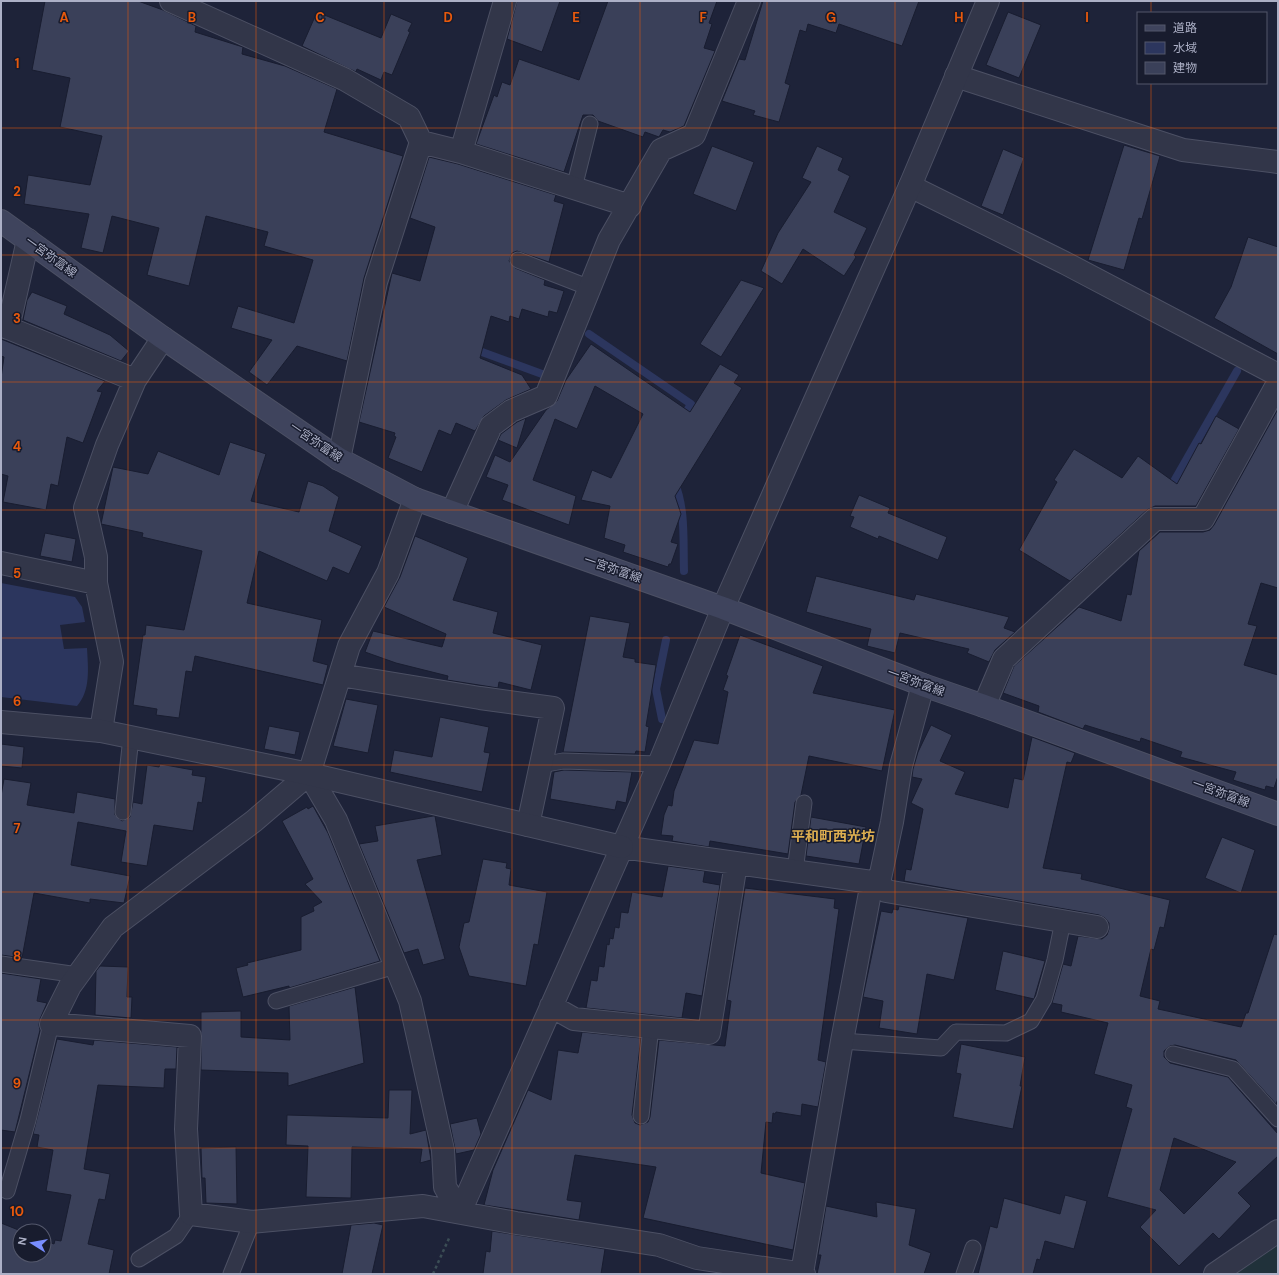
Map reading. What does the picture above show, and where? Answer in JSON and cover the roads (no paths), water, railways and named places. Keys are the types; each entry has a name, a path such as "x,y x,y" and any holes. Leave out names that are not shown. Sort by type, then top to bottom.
{"main road":[{"name":"一宮弥富線","path":"1,221 163,338 339,459 415,499 723,608 923,685 1278,814"}],"street":[{"path":"171,1 344,79 409,116 421,142 376,282 339,459"},
{"path":"461,152 505,1"},
{"path":"452,512 491,426 511,411 546,396 609,240 661,150 694,135 748,1"},
{"path":"460,1212 659,764 723,608 910,186 988,1"},
{"path":"956,76 1183,150 1278,162"},
{"path":"421,142 461,152 630,206"},
{"path":"910,186 1065,263 1278,375"},
{"path":"28,240 5,327 136,380"},
{"path":"101,731 112,662 96,583 96,557 85,508 107,445 136,380 163,338"},
{"path":"984,706 1004,659 1155,519 1203,519 1278,383"},
{"path":"415,499 388,573 349,646 309,774 254,821 114,927 70,986 51,1024 190,1036 186,1129 191,1214 252,1222 422,1206 516,1223 659,1245 694,1266 803,1274 842,1041 876,882 892,822 901,766 923,685"},
{"path":"1,563 96,583"},
{"path":"340,675 480,698 553,708 528,825"},
{"path":"1,722 101,731 131,737 309,774 622,848 876,882 886,891 1097,927"},
{"path":"309,774 336,820 411,1009 443,1150 445,1187 460,1212"},
{"path":"551,1006 574,1019 710,1033 736,863"},
{"path":"1214,1274 1278,1231"}],"lane":[{"path":"574,188 590,124"},
{"path":"518,260 590,288"},
{"path":"123,812 131,737"},
{"path":"541,765 563,761 659,764"},
{"path":"795,871 804,803"},
{"path":"842,1041 941,1048 956,1032 1006,1033 1031,1021 1044,999 1055,960 1063,921"},
{"path":"1,964 78,975"},
{"path":"276,1002 395,966"},
{"path":"7,1192 28,1120 51,1024"},
{"path":"641,1116 650,1027"},
{"path":"1173,1054 1233,1069 1278,1119"},
{"path":"139,1259 176,1236 191,1214"},
{"path":"231,1274 252,1222"},
{"path":"964,1274 973,1248"}],"water":[{"path":"1,583 75,597 82,607 85,622 60,625 64,649 87,648 87,686 85,693 77,706 1,697"}],"waterway":[{"path":"589,334 691,404 682,419"},
{"path":"471,348 542,374"},
{"path":"1173,483 1237,371"},
{"path":"674,481 678,492 682,514 684,571"},
{"path":"662,719 656,689 666,640"}],"district":[{"name":"平和町西光坊","path":"833,836"}]}
